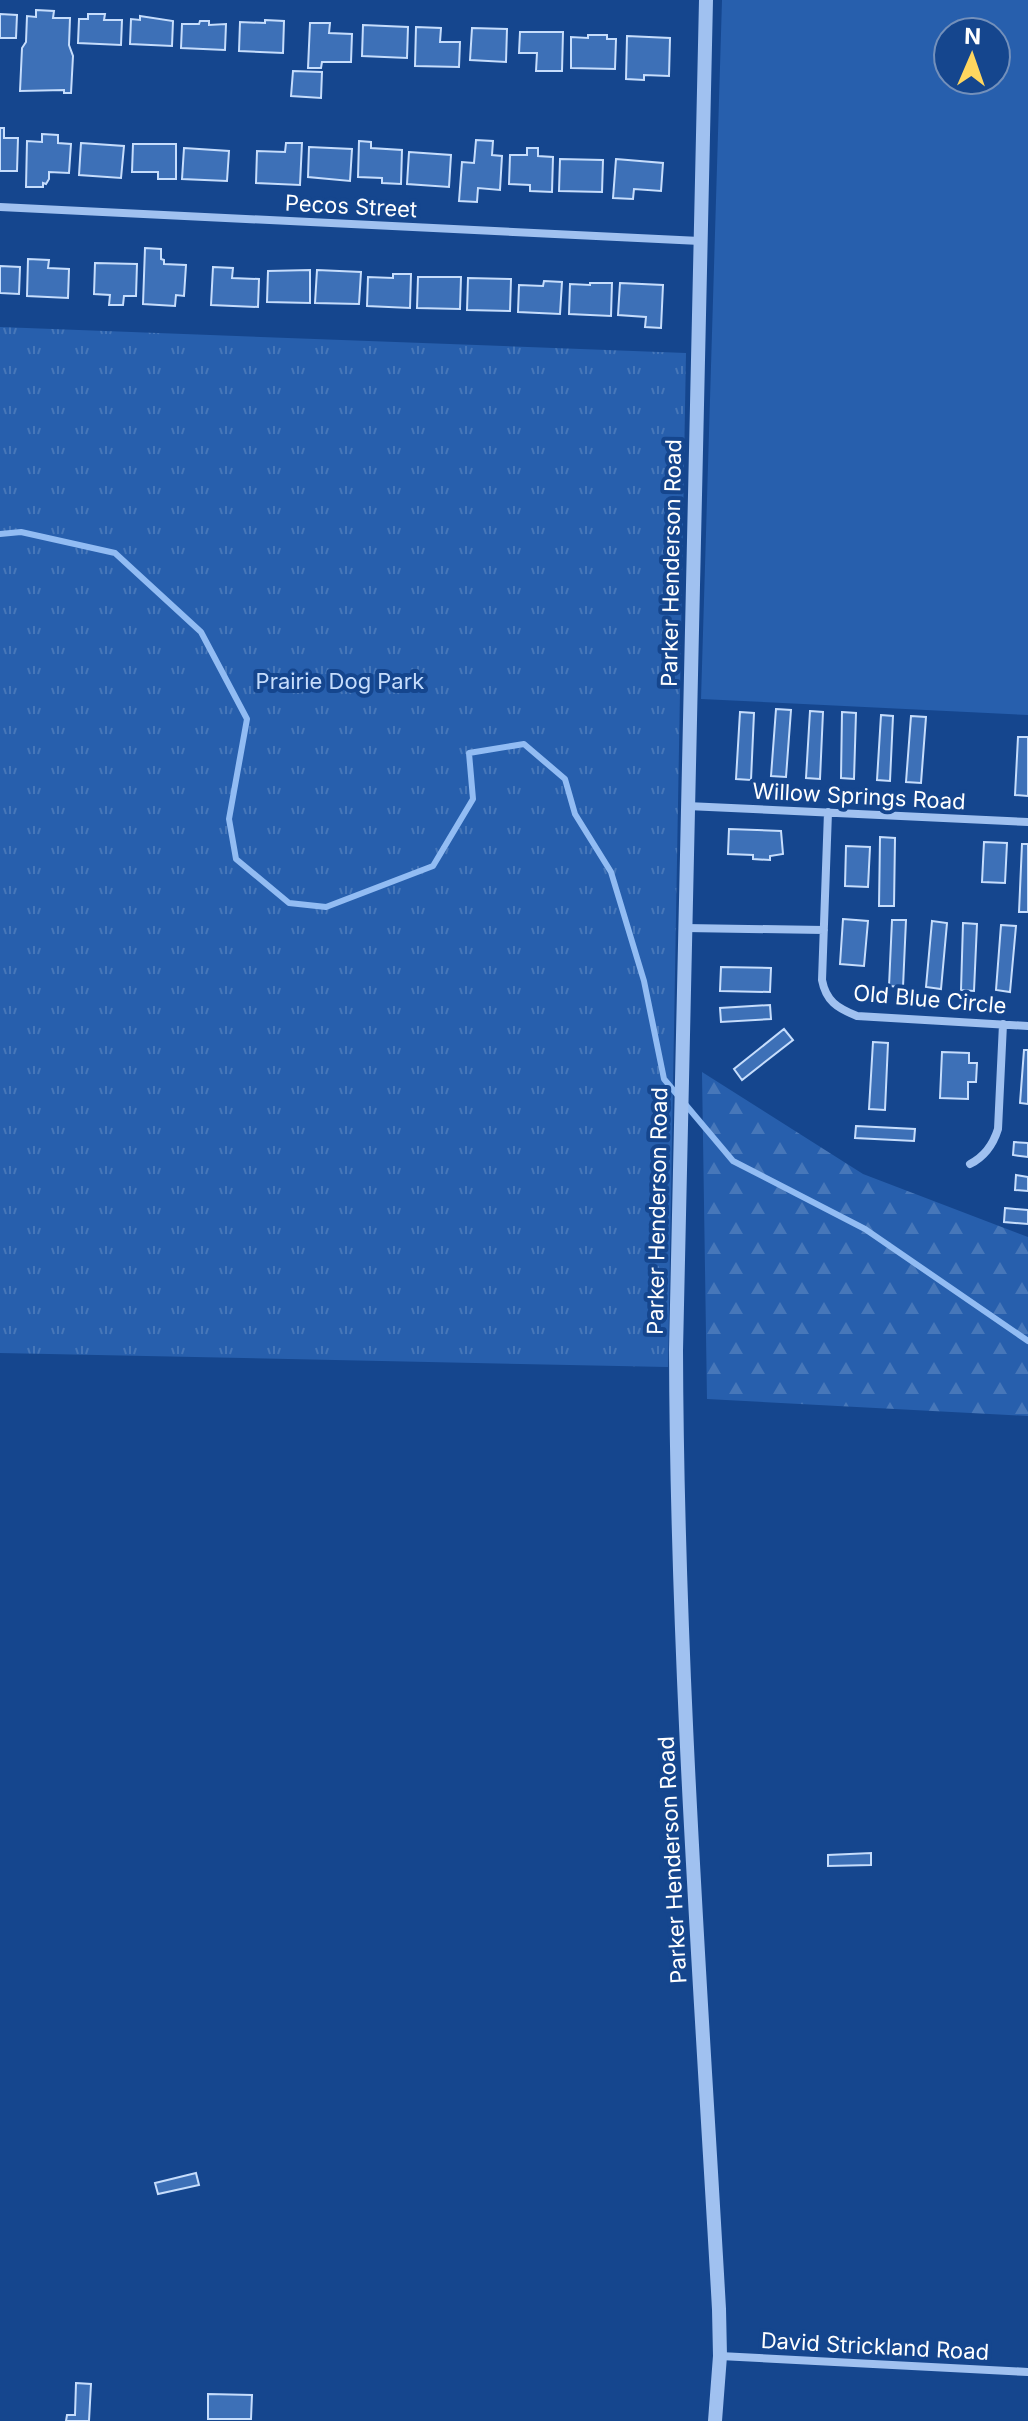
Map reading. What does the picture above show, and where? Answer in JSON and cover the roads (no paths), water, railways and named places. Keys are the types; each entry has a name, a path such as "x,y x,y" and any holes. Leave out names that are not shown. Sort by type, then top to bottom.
{"street":[{"name":"Parker Henderson Road","path":"706,0 678,1165 677,1520 720,2356 715,2421"},
{"name":"Pecos Street","path":"0,207 700,241"},
{"name":"Willow Springs Road","path":"687,806 1028,822"},
{"name":"Old Blue Circle","path":"828,812 822,980 825,995 839,1009 857,1016 1028,1026"},
{"path":"685,928 824,930"},
{"path":"970,1164 979,1160 994,1142 998,1129 1003,1024"},
{"name":"David Strickland Road","path":"720,2356 1028,2372"}],"waterway":[{"path":"0,534 21,532 115,553 201,632 247,719 229,819 236,859 289,903 326,907 433,866 473,799 469,753 524,744 565,779 575,814 611,872 644,981 664,1079 733,1161 865,1229 1028,1341"}],"park label":[{"name":"Prairie Dog Park","path":"340,681"}]}
